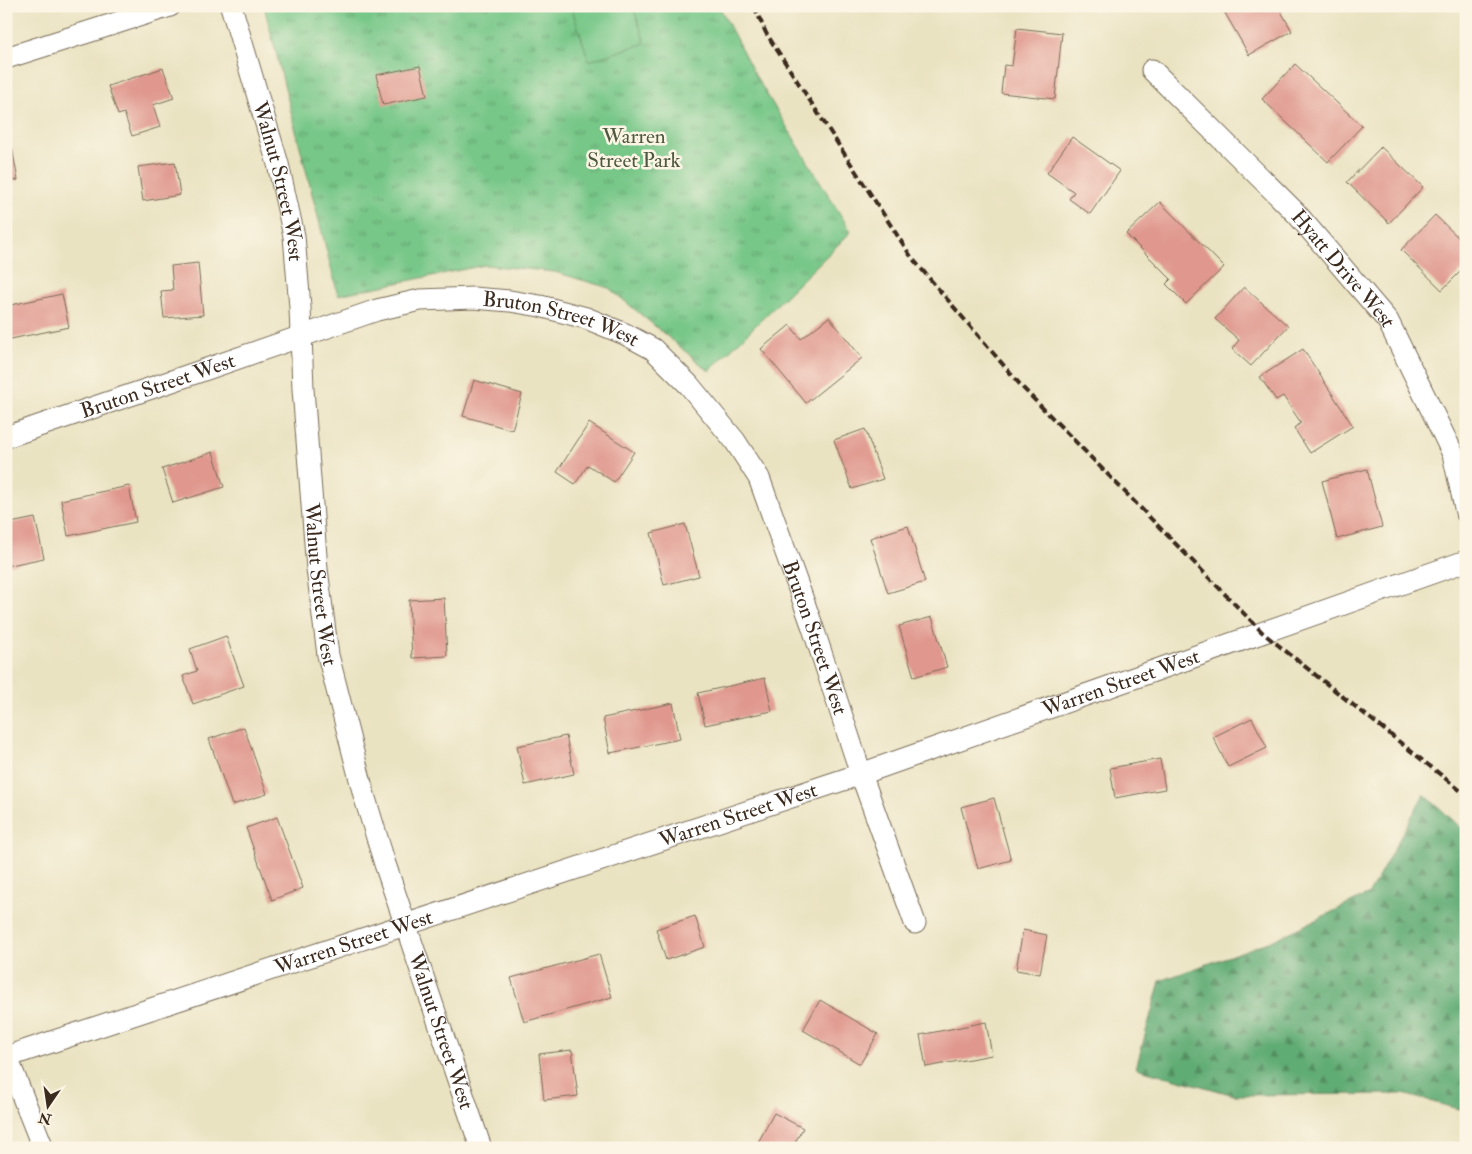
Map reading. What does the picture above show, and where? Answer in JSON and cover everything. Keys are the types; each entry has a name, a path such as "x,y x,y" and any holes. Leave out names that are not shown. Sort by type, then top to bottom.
{"street":[{"path":"6,58 170,6"},
{"name":"Walnut Street West","path":"231,6 278,164 294,236 303,389 317,569 328,656 364,796 481,1148"},
{"name":"Hyatt Drive West","path":"1152,70 1296,213 1388,321 1453,454 1466,512"},
{"name":"Bruton Street West","path":"6,436 386,308 420,300 473,298 520,302 586,318 625,334 653,349 689,385 735,441 759,478 812,625 861,774 915,923"},
{"name":"Warren Street West","path":"6,1057 861,774 1466,561"},
{"path":"6,1057 43,1148"}],"green space":[{"name":"Warren Street Park","path":"264,6 719,6 755,75 851,232 709,371 609,288 555,272 485,265 338,295"},
{"path":"571,6 633,6 645,43 589,61"},
{"path":"1424,794 1466,832 1466,1111 1403,1094 1234,1095 1136,1068 1160,981 1274,940 1369,894"}],"building":[{"path":"1221,6 1278,6 1292,31 1249,55"},
{"path":"1017,28 1062,33 1055,99 1001,93 1004,65 1012,66"},
{"path":"1295,64 1362,126 1328,162 1262,99"},
{"path":"420,66 427,96 383,105 376,75"},
{"path":"163,68 174,98 153,105 160,127 132,136 124,113 118,115 108,86"},
{"path":"1072,137 1120,171 1090,214 1069,199 1074,192 1047,173"},
{"path":"1381,147 1423,187 1389,223 1347,182"},
{"path":"12,148 18,180 6,182 6,149"},
{"path":"175,162 180,195 143,201 138,167"},
{"path":"1160,202 1224,267 1186,304 1166,284 1171,279 1126,234"},
{"path":"1435,215 1466,245 1466,266 1442,290 1401,250"},
{"path":"198,263 203,315 164,318 161,291 173,290 171,266"},
{"path":"1244,287 1288,326 1251,366 1232,349 1239,340 1215,319"},
{"path":"62,294 69,327 6,340 6,306"},
{"path":"829,317 862,358 806,403 761,349 790,325 801,339"},
{"path":"1303,349 1353,426 1310,453 1294,428 1301,423 1283,396 1276,400 1260,377"},
{"path":"474,380 522,394 512,430 463,416"},
{"path":"589,423 634,452 614,482 588,465 575,484 557,472"},
{"path":"865,429 883,479 852,489 834,440"},
{"path":"213,452 224,487 173,503 162,469"},
{"path":"1367,469 1382,527 1337,539 1322,481"},
{"path":"129,486 136,522 68,536 61,500"},
{"path":"35,518 44,558 6,566 6,524"},
{"path":"685,524 699,576 664,585 651,533"},
{"path":"908,526 925,582 888,593 870,538"},
{"path":"444,598 447,656 412,658 409,600"},
{"path":"932,617 947,667 914,677 899,626"},
{"path":"226,636 244,686 193,704 183,676 197,671 190,649"},
{"path":"765,678 772,711 705,725 698,693"},
{"path":"673,703 680,739 610,753 603,718"},
{"path":"1252,718 1267,748 1228,767 1213,737"},
{"path":"244,727 267,794 232,805 209,739"},
{"path":"566,736 574,774 525,785 517,746"},
{"path":"1160,759 1165,789 1115,798 1110,768"},
{"path":"994,798 1011,860 978,869 961,807"},
{"path":"277,817 303,888 272,900 246,828"},
{"path":"695,916 705,947 666,960 656,929"},
{"path":"1023,930 1047,935 1040,974 1016,970"},
{"path":"599,954 612,997 524,1022 511,978"},
{"path":"820,1000 878,1034 860,1064 803,1030"},
{"path":"986,1022 992,1055 926,1067 920,1035"},
{"path":"572,1050 578,1096 544,1100 539,1054"},
{"path":"774,1113 803,1128 792,1148 755,1148"}],"railway":[{"path":"754,6 766,33 912,258 1023,388 1263,633 1466,795"}]}
